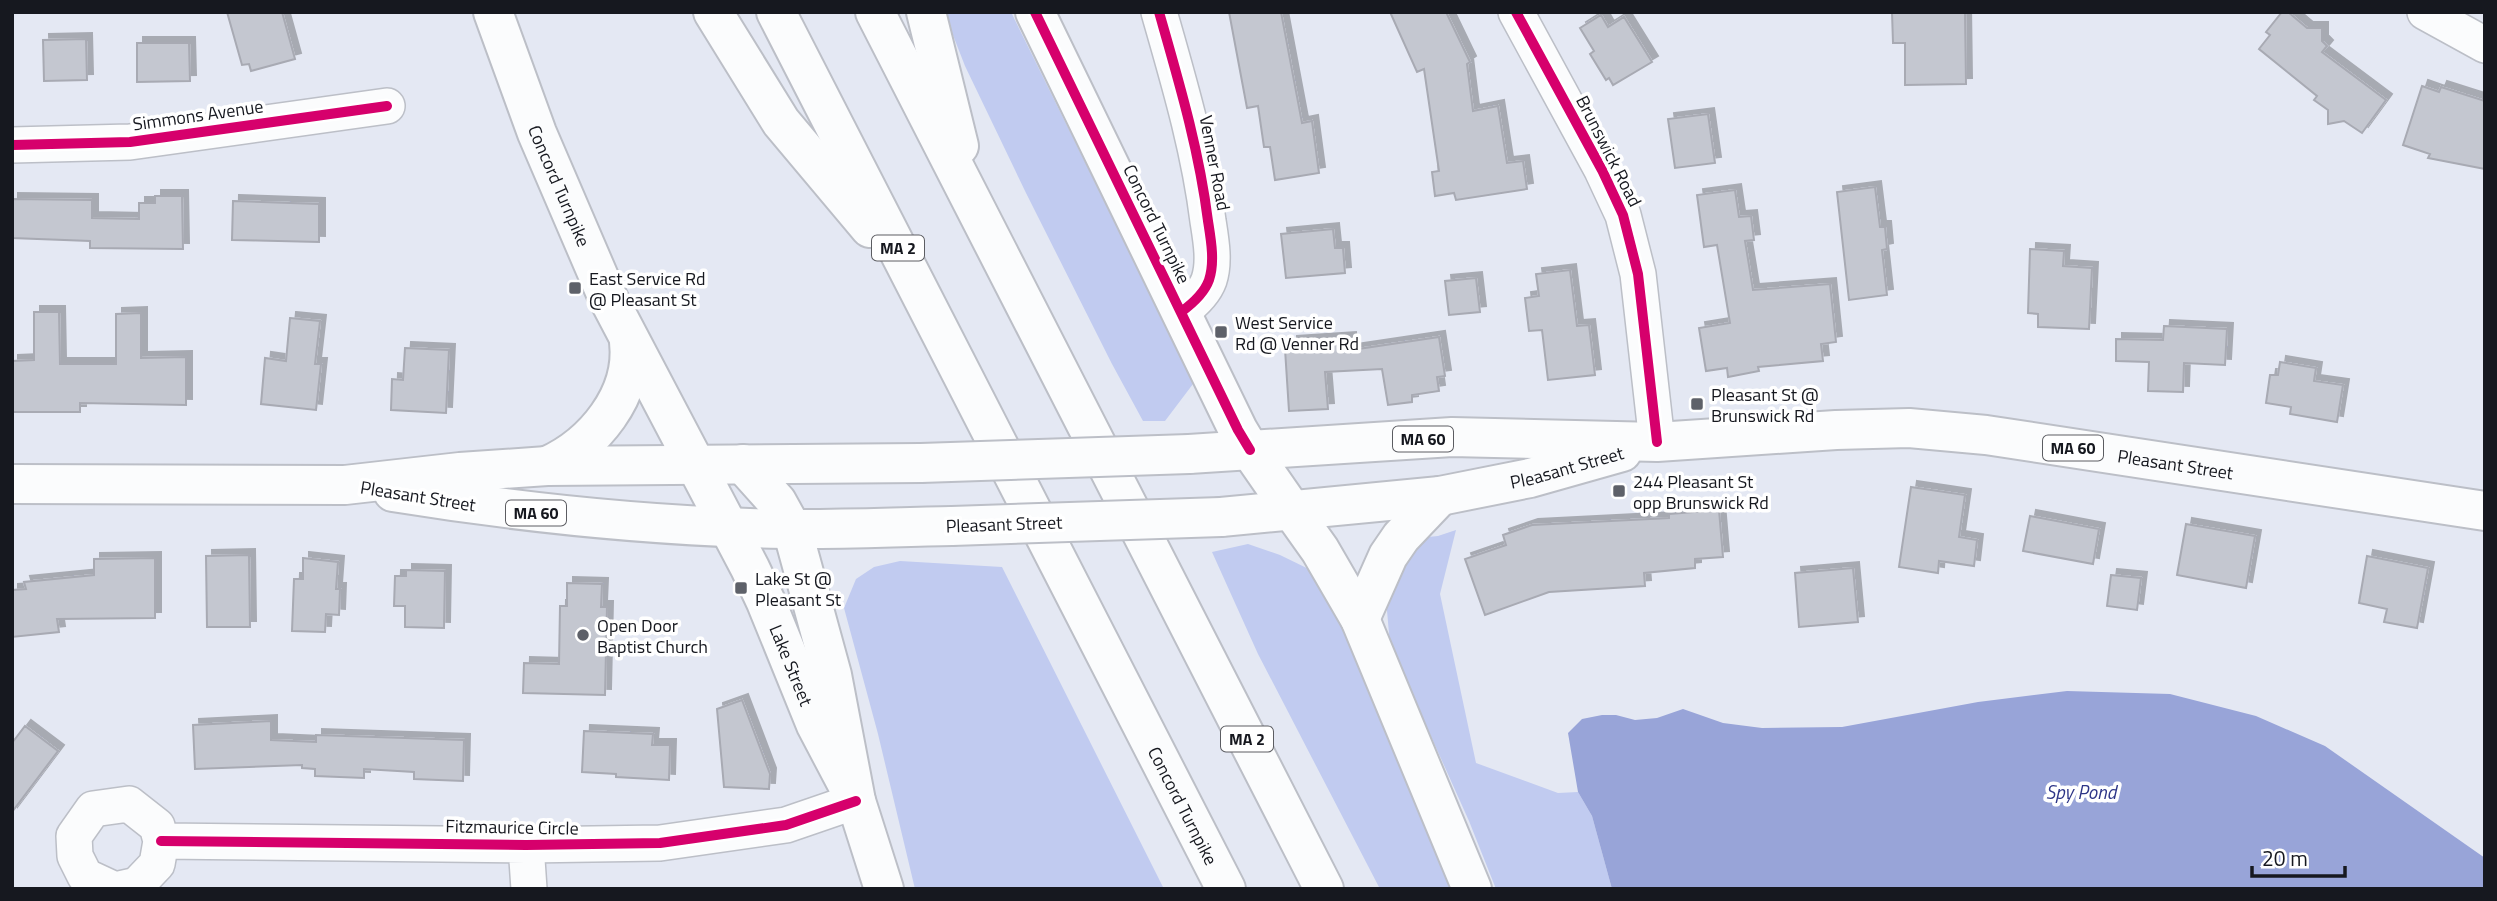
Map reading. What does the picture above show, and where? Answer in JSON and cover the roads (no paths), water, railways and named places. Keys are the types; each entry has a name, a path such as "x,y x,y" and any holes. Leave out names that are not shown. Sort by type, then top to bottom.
{"main road":[{"name":"Concord Turnpike","path":"493,12 563,197 629,342 695,465"},
{"path":"713,12 780,122 914,279"},
{"name":"Concord Turnpike","path":"776,12 1226,889"},
{"name":"MA 2","path":"875,12 1324,889"},
{"path":"926,12 975,209"},
{"name":"Concord Turnpike","path":"1035,12 1238,430 1325,560 1360,619 1472,889"},
{"path":"547,466 582,446 606,418 619,398 628,376 631,354 629,342"},
{"name":"Pleasant Street","path":"12,484 345,485 437,474 547,466 920,463 1189,454 1452,437 1657,442 1836,430 1909,429 1960,432 2485,511"},
{"name":"Pleasant Street","path":"345,485 505,509 728,527 792,529 952,526 1220,517 1440,496 1530,478 1657,442"},
{"name":"Lake Street","path":"743,464 767,489 792,529 832,675 856,801 884,889"},
{"name":"Lake Street","path":"695,465 766,602 816,725 856,801"},
{"path":"1360,619 1388,556 1401,537 1440,496"}],"street":[{"name":"Venner Road","path":"1159,12 1194,137 1212,248 1209,281 1194,301 1181,312"},
{"name":"Brunswick Road","path":"1516,12 1602,170 1623,215 1638,274 1657,442"},
{"path":"2425,12 2485,45"},
{"name":"Simmons Avenue","path":"12,145 130,142 387,106"},
{"name":"Fitzmaurice Circle","path":"161,841 619,845 718,836 786,825 856,801"},
{"path":"113,889 85,876 75,856 74,836 93,809 129,804 156,826 161,841 157,864 137,885 119,889"},
{"path":"526,845 529,889"}],"water":[{"name":"Spy Pond","path":"2067,691 2170,694 2256,716 2325,746 2485,858 2485,889 1612,889 1592,816 1578,792 1568,733 1582,719 1602,715 1635,720 1657,718 1683,709 1723,723 1762,728 1842,727 1978,702"}],"place":[{"name":"East Service Rd @ Pleasant St","path":"575,288"},
{"name":"West Service Rd @ Venner Rd","path":"1221,332"},
{"name":"Pleasant St @ Brunswick Rd","path":"1697,404"},
{"name":"244 Pleasant St opp Brunswick Rd","path":"1619,491"},
{"name":"Lake St @ Pleasant St","path":"741,588"},
{"name":"Open Door Baptist Church","path":"583,635"}]}
